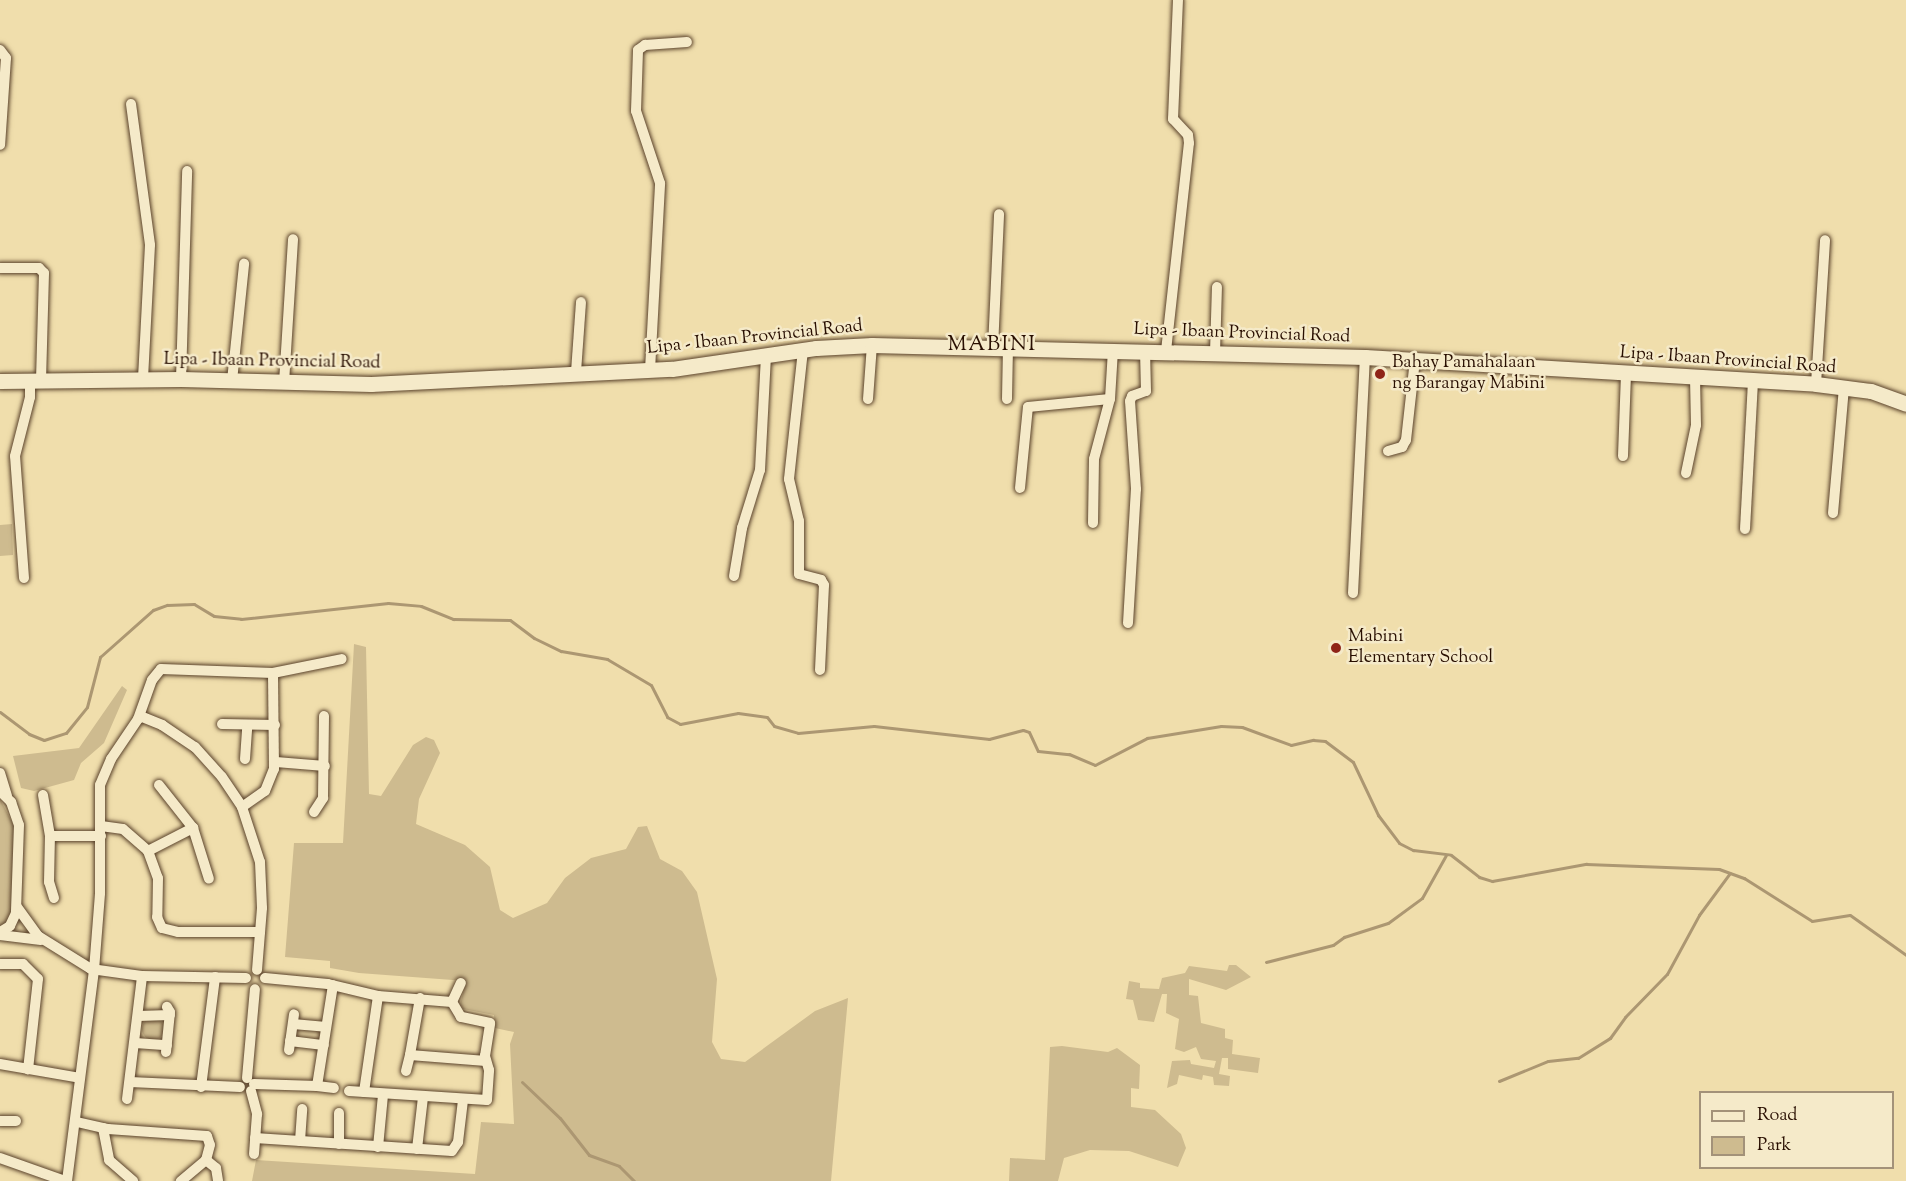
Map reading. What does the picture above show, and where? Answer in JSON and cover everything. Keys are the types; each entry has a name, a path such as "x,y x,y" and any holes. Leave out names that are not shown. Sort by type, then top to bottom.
{"main road":[{"name":"Lipa - Ibaan Provincial Road","path":"0,381 182,379 371,384 650,370 803,350 872,345 1365,357 1816,384 1871,391 1906,404"}],"street":[{"path":"1166,351 1189,143 1188,135 1173,119 1178,0"},
{"path":"650,370 660,183 636,111 638,50 645,45 687,42"},
{"path":"0,51 6,58 0,145"},
{"path":"131,104 150,245 143,379"},
{"path":"182,379 187,171"},
{"path":"999,214 1000,348 1007,399"},
{"path":"284,383 293,239"},
{"path":"1816,384 1825,240"},
{"path":"232,381 244,264"},
{"path":"0,268 39,268 44,273 36,381 15,456 24,578"},
{"path":"1215,353 1217,287"},
{"path":"576,372 581,302"},
{"path":"868,399 872,345"},
{"path":"803,350 789,479 799,521 799,574 821,580 824,585 820,670"},
{"path":"1093,524 1094,459 1110,399 1113,350"},
{"path":"1128,623 1136,489 1130,401 1132,396 1146,391 1145,350"},
{"path":"734,576 742,528 760,470 766,356"},
{"path":"1353,593 1365,357"},
{"path":"1388,451 1402,447 1406,440 1415,360"},
{"path":"1623,456 1626,374"},
{"path":"1686,473 1697,415 1695,377"},
{"path":"1745,529 1753,381"},
{"path":"1833,513 1844,388"},
{"path":"1020,488 1028,407 1110,399"},
{"path":"0,1158 66,1181 77,1122 80,1078 94,970 102,778 140,716 155,675 161,669 273,673 342,659"},
{"path":"242,807 265,791 276,762 273,673"},
{"path":"140,716 162,725 195,747 222,777 242,807 260,862 262,986 255,989"},
{"path":"314,812 323,798 326,765 324,716"},
{"path":"222,724 247,727 274,725"},
{"path":"245,759 247,727"},
{"path":"276,762 326,765"},
{"path":"0,773 4,794 19,825 17,907 14,922 0,934"},
{"path":"159,785 193,828 209,879"},
{"path":"43,795 50,836 49,882 54,898"},
{"path":"148,851 193,828"},
{"path":"50,836 123,829 148,851 158,878 157,928 178,932 260,932"},
{"path":"17,907 45,940 94,970 142,976 246,978 255,989 248,1085 257,1114 254,1154"},
{"path":"0,934 45,940"},
{"path":"0,964 23,964 38,979 28,1070"},
{"path":"246,978 250,972 333,985 378,996 453,1002"},
{"path":"127,1099 142,976"},
{"path":"201,1087 215,977"},
{"path":"350,1092 463,1100 488,1098 489,1070 486,1061 490,1023 461,1017 453,1002 461,982"},
{"path":"317,1086 333,985"},
{"path":"364,1092 378,996"},
{"path":"406,1071 420,998"},
{"path":"135,1042 166,1048 168,1011 138,1016"},
{"path":"324,1045 290,1046 293,1019 326,1027"},
{"path":"410,1055 486,1061"},
{"path":"0,1065 80,1078"},
{"path":"130,1082 201,1087 248,1085 334,1088"},
{"path":"378,1147 383,1095"},
{"path":"417,1149 423,1096"},
{"path":"255,1138 378,1147 455,1149 463,1100"},
{"path":"300,1141 302,1109"},
{"path":"339,1113 339,1144"},
{"path":"0,1121 16,1121"},
{"path":"77,1122 103,1128 203,1134 210,1145 206,1160 181,1181"},
{"path":"103,1128 109,1160 133,1181"},
{"path":"206,1160 216,1168 218,1181"}],"green space":[{"path":"12,524 13,555 0,556 0,525"},
{"path":"354,644 366,647 369,794 381,796 413,745 426,737 434,740 440,753 419,799 416,824 465,845 490,867 500,910 513,918 547,903 565,878 591,858 626,849 638,827 647,826 660,859 682,871 697,892 717,979 712,1042 721,1059 745,1062 815,1011 848,998 831,1181 252,1181 256,1160 475,1174 481,1122 514,1124 510,1044 514,1032 495,1028 494,1015 463,1009 460,1005 466,981 359,973 330,968 330,961 285,957 294,843 343,843"},
{"path":"122,686 127,690 104,743 81,763 74,780 34,791 21,788 13,756 79,748"},
{"path":"0,799 14,826 12,912 10,920 0,929"},
{"path":"1229,965 1236,965 1251,977 1226,990 1189,979 1189,995 1198,996 1201,1023 1225,1029 1225,1038 1233,1040 1232,1054 1260,1058 1258,1073 1228,1069 1228,1058 1222,1058 1219,1074 1230,1076 1229,1086 1214,1085 1213,1077 1203,1075 1202,1080 1179,1075 1177,1084 1167,1088 1172,1061 1190,1060 1191,1064 1214,1068 1216,1061 1201,1059 1196,1047 1184,1052 1175,1049 1179,1019 1166,1013 1167,994 1162,994 1154,1022 1138,1020 1133,1000 1126,999 1129,981 1140,983 1140,988 1159,989 1162,978 1185,973 1189,966 1227,971"},
{"path":"153,1018 161,1021 164,1029 161,1037 153,1040 145,1037 142,1029 145,1021"},
{"path":"1062,1046 1108,1052 1117,1048 1140,1065 1139,1089 1131,1088 1131,1107 1155,1110 1181,1134 1186,1148 1178,1167 1129,1151 1090,1150 1064,1158 1058,1181 1009,1181 1010,1158 1045,1160 1050,1047"}],"waterway":[{"path":"0,712 29,734 44,740 66,733 87,707 100,657 153,610 167,605 194,604 214,616 241,619 388,603 421,606 453,619 510,620 534,638 561,651 607,659 651,685 667,717 680,724 738,713 767,717 774,726 798,733 874,726 989,739 1023,730 1029,732 1038,751 1069,754 1095,765 1147,738 1221,726 1242,727 1291,745 1313,740 1325,741 1353,762 1378,815 1399,843 1413,850 1451,855 1479,877 1492,881 1586,864 1719,869 1744,878 1812,921 1850,915 1906,955"},
{"path":"1266,962 1333,945 1344,937 1388,923 1422,898 1446,855"},
{"path":"1499,1081 1548,1061 1578,1058 1610,1038 1625,1017 1667,974 1699,915 1730,873"},
{"path":"522,1082 560,1118 589,1155 619,1166 634,1181"}],"place":[{"name":"Bahay Pamahalaan ng Barangay Mabini","path":"1380,374"},
{"name":"Mabini Elementary School","path":"1336,648"}],"district":[{"name":"MABINI","path":"992,345"}]}
